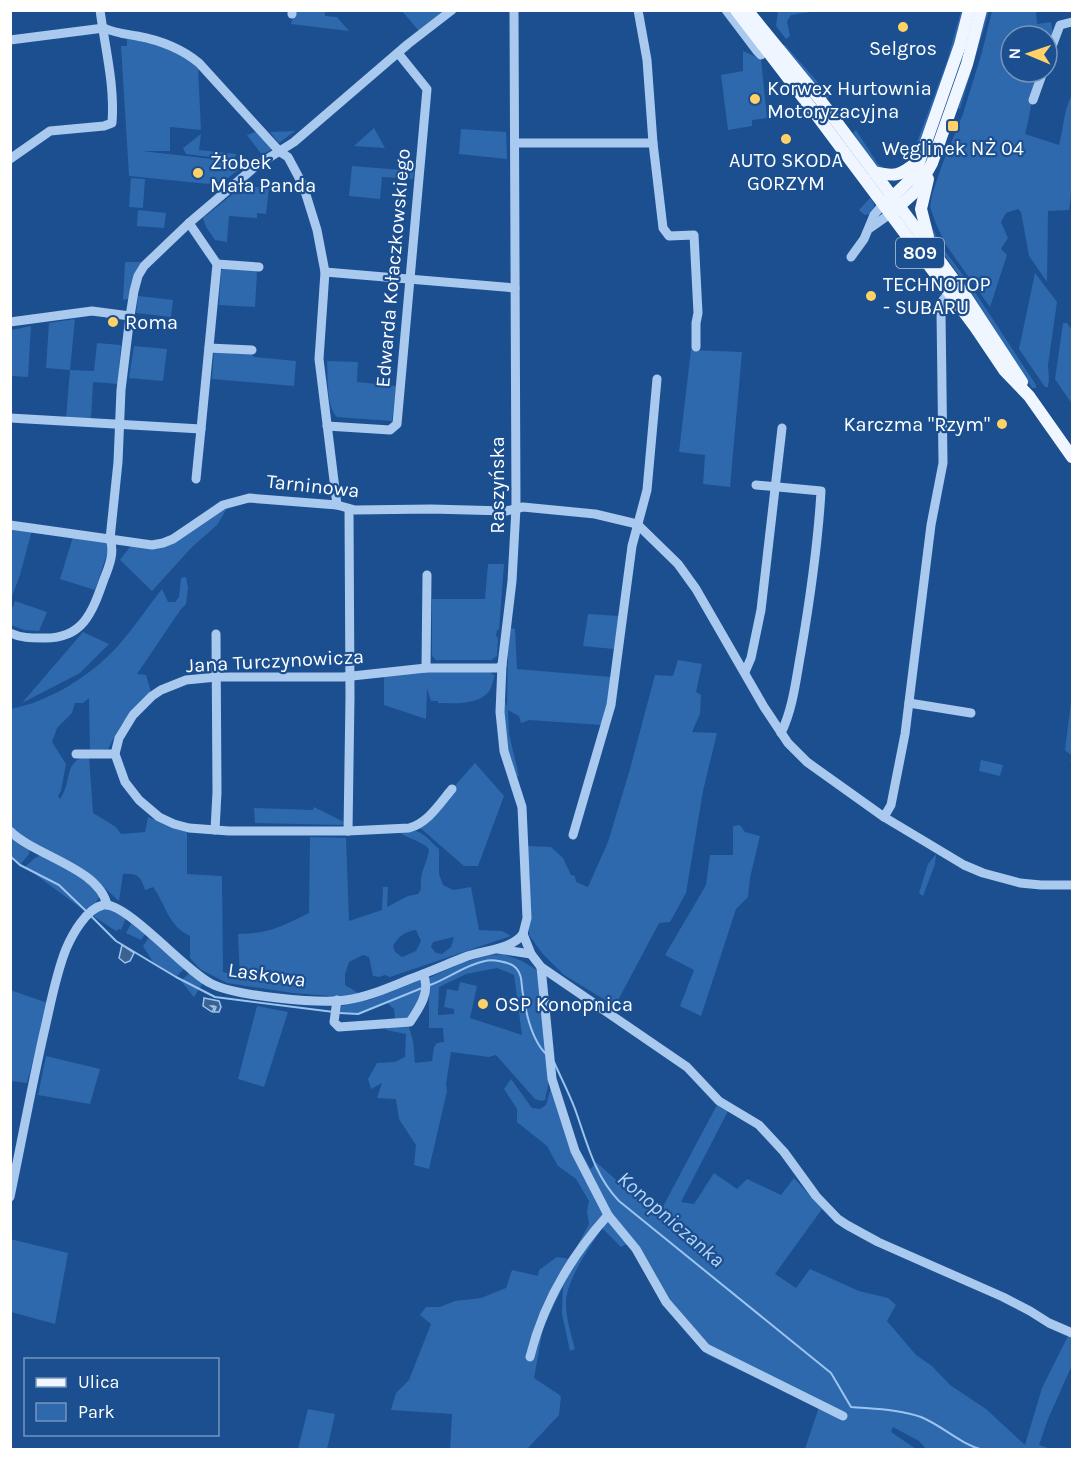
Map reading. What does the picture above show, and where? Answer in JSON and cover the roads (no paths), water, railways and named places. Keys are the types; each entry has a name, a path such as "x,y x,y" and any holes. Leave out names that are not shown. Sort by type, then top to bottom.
{"main road":[{"name":"809","path":"736,10 763,52 891,205 932,250 1016,370 1029,396"},
{"name":"809","path":"747,10 818,97 874,172 891,205 949,292 1004,370 1029,396 1072,456"},
{"path":"891,205 916,190 969,10"},
{"path":"932,250 921,209 926,161 967,64 981,10"},
{"path":"874,172 887,175 900,174 926,161"}],"street":[{"path":"10,159 50,131 104,126 112,123 111,89 100,10"},
{"path":"10,633 20,637 59,638 69,635 84,623 109,566 113,546 110,539 121,390 134,291 138,276 144,266 189,223 256,166 294,142 452,10"},
{"name":"Raszyńska","path":"514,10 516,508 510,612 502,666 500,712 502,740 522,807 527,918 523,934 531,954 541,967 687,1067 719,1101 759,1125 784,1152 816,1196 838,1220 878,1242 1003,1297 1072,1333"},
{"path":"638,10 647,60 653,143 663,228 669,236 694,235 698,313 696,347"},
{"path":"726,10 763,52"},
{"path":"1059,28 1060,25 1072,22"},
{"path":"10,40 104,28 116,33 154,41 189,55 218,83 280,152 288,157 303,185 317,230 325,273 319,359 337,506"},
{"name":"Edwarda Kołaczkowskiego","path":"327,426 390,430 397,424 427,90 399,53"},
{"path":"1033,100 1039,84"},
{"path":"515,143 653,143"},
{"path":"851,257 870,228 874,215 891,205"},
{"path":"189,223 217,264 196,479"},
{"path":"217,264 259,267"},
{"path":"325,273 515,288"},
{"path":"884,817 891,806 905,734 931,525 943,462 941,313 943,300 949,292"},
{"path":"10,322 92,311 130,316"},
{"path":"209,348 252,350"},
{"path":"573,835 611,705 630,557 646,490 657,379"},
{"path":"10,418 201,429"},
{"path":"745,672 751,658 761,610 782,428"},
{"path":"756,485 821,491 802,648 786,723 781,733"},
{"name":"Tarninowa","path":"10,525 152,544 163,543 223,505 249,498 349,509 506,511 524,507 588,513 637,524"},
{"path":"348,831 349,509"},
{"path":"637,524 678,564 696,589 781,733 807,762 884,817 946,855 983,873 1020,883 1072,885"},
{"path":"426,668 427,575"},
{"path":"215,830 216,634"},
{"name":"Jana Turczynowicza","path":"115,754 123,729 133,715 161,690 186,680 217,677 350,677 426,668 498,668 502,666"},
{"path":"909,703 971,713"},
{"path":"76,754 115,754 125,782 139,800 159,817 189,828 348,831 418,825 452,789"},
{"name":"Laskowa","path":"10,831 17,838 84,876 105,896 107,905 118,909 137,923 195,973 216,987 229,990 336,1008 463,957 514,942 523,934"},
{"path":"10,1197 38,1054 57,976 68,945 88,916 98,908 107,905"},
{"name":"Laskowa","path":"495,949 531,954"},
{"path":"541,967 552,1079 575,1151 608,1215 636,1249 666,1302 706,1348 843,1416"},
{"path":"336,1008 334,1022 339,1027 410,1022 420,1009 427,989 423,974"},
{"path":"530,1357 536,1334 562,1277 585,1241 608,1215"}],"waterway":[{"name":"Konopniczanka","path":"10,856 20,865 59,885 86,911"},
{"name":"Konopniczanka","path":"90,915 116,941 215,997 334,1012"},
{"name":"Konopniczanka","path":"430,985 471,965 485,961 501,961 514,966 521,977 530,1026 537,1042 546,1054"},
{"name":"Konopniczanka","path":"339,1013 358,1014 422,988"},
{"name":"Konopniczanka","path":"554,1062 573,1103 597,1169 619,1201 831,1373 851,1407 913,1414 937,1425 967,1444 983,1450"}],"place":[{"name":"Selgros","path":"903,27"},
{"name":"Korwex Hurtownia Motoryzacyjna","path":"755,99"},
{"name":"Węglinek NŻ 04","path":"953,126"},
{"name":"AUTO SKODA GORZYM","path":"786,139"},
{"name":"Żłobek Mała Panda","path":"198,173"},
{"name":"TECHNOTOP - SUBARU","path":"871,296"},
{"name":"Roma","path":"113,322"},
{"name":"Karczma \"Rzym\"","path":"1002,424"},
{"name":"OSP Konopnica","path":"483,1004"}]}
